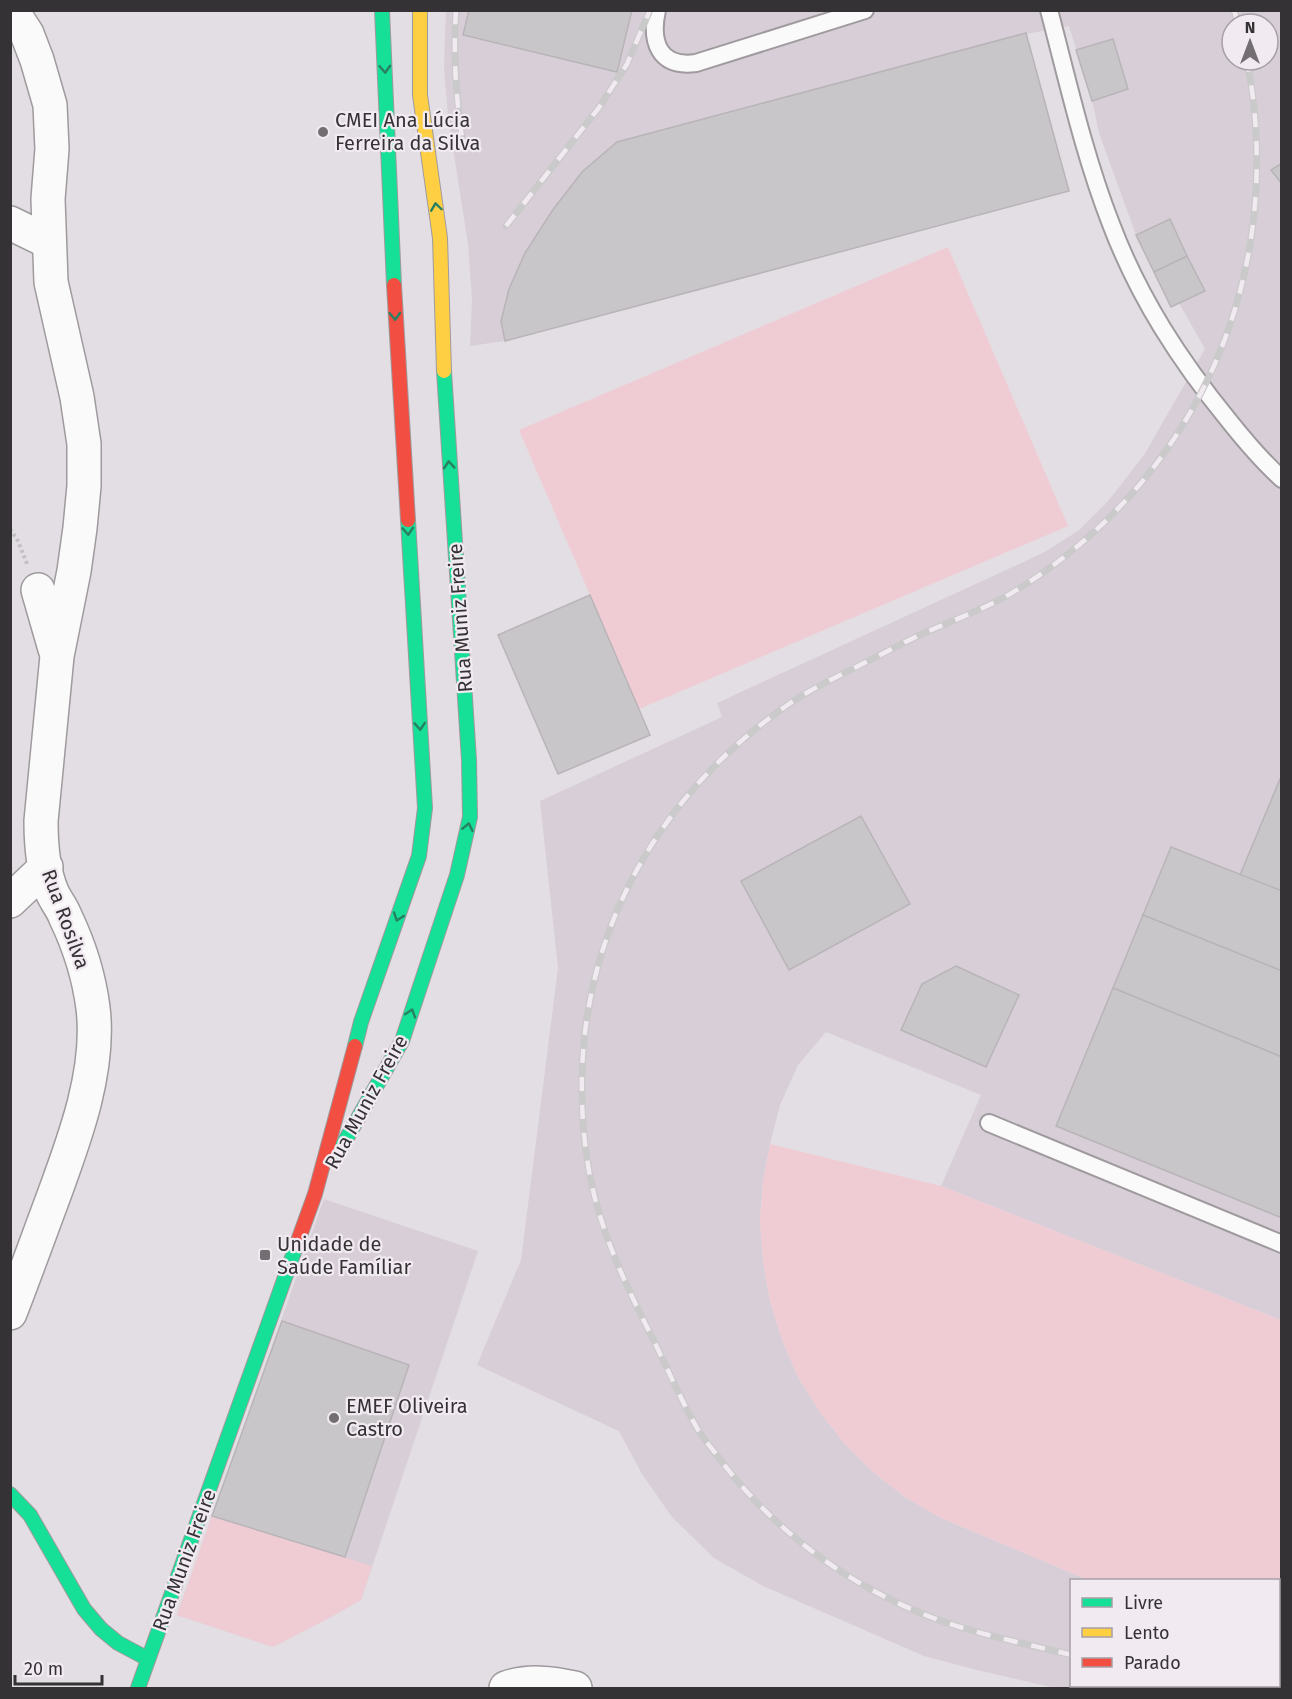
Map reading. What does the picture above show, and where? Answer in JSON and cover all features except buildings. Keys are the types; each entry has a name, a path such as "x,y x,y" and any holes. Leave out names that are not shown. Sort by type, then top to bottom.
{"street":[{"name":"Rua Muniz Freire","path":"138,1689 315,1194 361,1022 419,856 423,830 425,808 412,504 392,257 382,10"},
{"name":"Rua Muniz Freire","path":"315,1194 402,1041 457,876 470,817 469,760 446,499 440,238 420,95 420,10"},
{"name":"Rua Rosilva","path":"10,13 18,20 27,34 50,105 52,149 48,199 51,282 77,397 84,444 84,486 80,528 57,656 41,821 41,847 52,891 79,948 87,975 93,1008 95,1040 90,1078 64,1169 10,1313"},
{"path":"10,223 49,242"},
{"path":"38,590 57,656"},
{"path":"10,901 46,867"},
{"path":"10,1494 30,1515 84,1608 100,1629 118,1643 148,1659"},
{"path":"506,1689 521,1684 536,1683 575,1689"}],"lane":[{"path":"657,10 654,33 660,51 667,58 686,64 696,63 865,10"},
{"path":"1049,10 1089,163 1110,224 1136,283 1177,352 1204,389 1242,437 1281,479"},
{"path":"989,1123 1281,1244"}],"path":[{"path":"10,529 18,541 38,590"}],"shaded area":[{"path":"446,11 1281,11 1281,1320 941,1186 981,1095 826,1032 798,1065 780,1105 763,1181 760,1221 763,1261 770,1301 782,1340 798,1377 819,1411 844,1443 873,1472 905,1497 939,1517 1086,1579 1070,1579 1070,1687 1280,1687 1280,1660 1281,1688 1055,1688 924,1656 763,1586 714,1558 672,1517 642,1474 619,1431 477,1365 521,1260 558,968 540,801 722,717 717,703 1043,553 1078,531 1109,500 1144,455 1205,349 1179,303 1171,307 1136,235 1099,133 1092,100 1069,26 1026,34 1069,191 505,341 470,346 472,299 468,244 448,116 444,67"},
{"path":"948,247 1068,526 639,709 519,430"},
{"path":"770,1144 941,1186 1281,1320 1281,1660 1280,1579 1086,1579 939,1517 905,1497 873,1472 844,1443 819,1411 798,1377 782,1340 770,1301 763,1261 760,1221 763,1181"},
{"name":"EMEF Oliveira Castro","path":"324,1199 478,1251 361,1600 273,1647 177,1615"},
{"path":"212,1516 372,1566 361,1600 273,1647 177,1615"}],"railway":[{"path":"456,10 456,78 463,145"},
{"path":"506,226 598,109 627,64 650,10"},
{"path":"1070,1655 1004,1639 936,1619 904,1606 843,1573 814,1553 761,1507 708,1444 686,1407 634,1300 615,1258 600,1216 589,1171 582,1102 585,1034 597,969 618,907 649,849 687,796 734,747 789,704 807,693 915,637 999,600 1076,548 1132,493 1178,432 1214,365 1240,293 1254,218 1256,140 1248,72"},
{"path":"1200,1687 1206,1688"}],"traffic: fast":[{"path":"382,10 394,285"},
{"path":"337,1155 402,1041 457,875 470,817 469,760 444,371"},
{"path":"355,1046 361,1022 419,856 425,808 408,520"},
{"path":"138,1688 298,1241"},
{"path":"10,1494 30,1515 84,1609 101,1629 118,1643 148,1659"}],"traffic: slow":[{"path":"420,10 420,95 440,238 444,371"}],"traffic: jam":[{"path":"394,285 408,520"},
{"path":"298,1241 315,1194 355,1046"}],"place":[{"name":"CMEI Ana Lúcia Ferreira da Silva","path":"323,132"},
{"name":"Unidade de Saúde Famíliar","path":"265,1255"},
{"name":"EMEF Oliveira Castro","path":"334,1418"}]}
